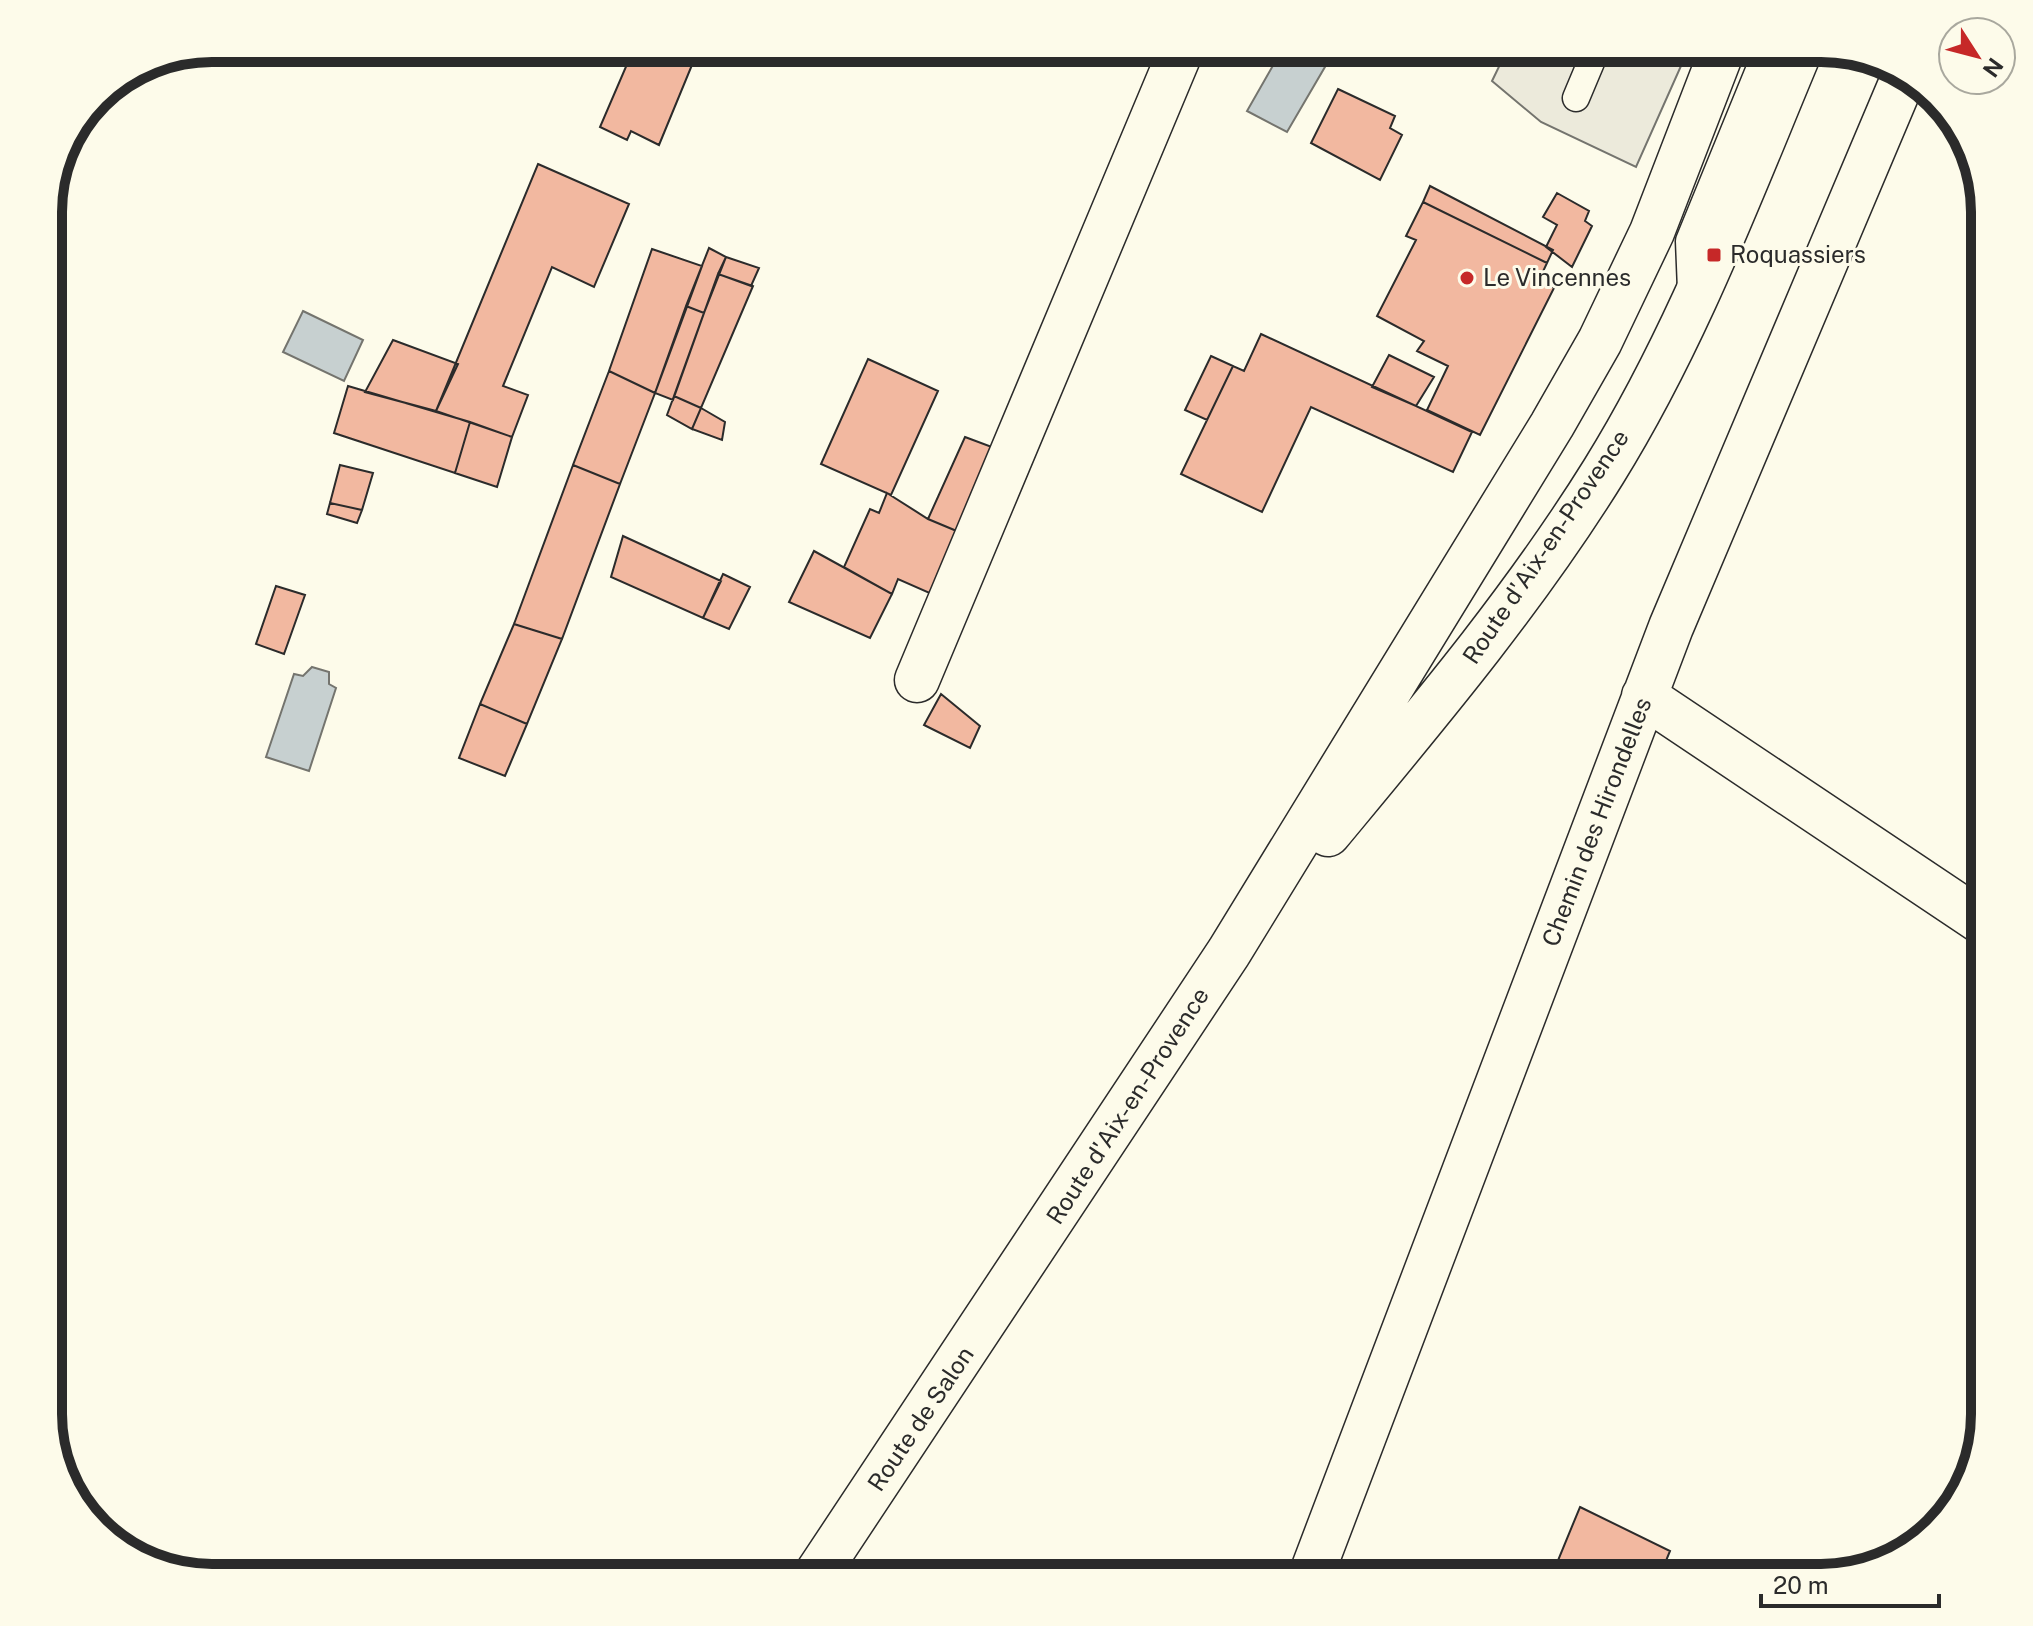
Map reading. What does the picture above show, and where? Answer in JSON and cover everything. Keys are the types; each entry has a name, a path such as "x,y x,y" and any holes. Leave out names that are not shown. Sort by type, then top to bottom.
{"main road":[{"path":"917,680 1176,62"},
{"name":"Route d'Aix-en-Provence","path":"1028,1261 1229,952 1501,510 1600,341 1652,232 1718,62"},
{"name":"Route d'Aix-en-Provence","path":"1229,952 1444,695 1524,587 1603,472 1670,351 1795,62"},
{"name":"Chemin des Hirondelles","path":"1315,1564 1644,696 1900,85"},
{"path":"1644,696 1971,915"},
{"name":"Route de Salon","path":"823,1564 1028,1261"}],"lane":[{"path":"1576,98 1591,62"},
{"path":"1691,306 1689,241 1762,62"}],"shaded area":[{"path":"1275,62 1328,62 1287,132 1247,111"},
{"path":"1501,62 1683,62 1636,167 1541,122 1492,81"},
{"path":"303,311 363,340 344,381 283,352"},
{"path":"312,667 329,672 329,684 336,688 309,771 266,757 294,674 303,676"}],"building":[{"path":"628,62 693,62 659,145 631,131 627,140 600,127"},
{"path":"1338,89 1395,116 1390,128 1402,135 1380,180 1311,143"},
{"path":"538,164 629,204 594,287 552,267 503,386 528,395 512,437 436,411"},
{"path":"1430,186 1553,250 1547,263 1423,202"},
{"path":"1557,193 1589,211 1585,221 1592,226 1572,267 1546,247 1557,225 1543,217"},
{"path":"1423,202 1547,263 1539,280 1554,288 1480,435 1427,410 1448,366 1417,351 1424,341 1377,316 1416,240 1406,236"},
{"path":"709,248 726,257 704,313 686,306"},
{"path":"652,249 702,266 655,393 609,371"},
{"path":"726,257 759,268 751,286 718,274"},
{"path":"718,274 753,286 701,408 674,396"},
{"path":"686,306 704,313 673,400 655,393"},
{"path":"1261,334 1472,432 1453,472 1311,407 1262,512 1181,474 1233,366 1244,371"},
{"path":"393,340 458,364 436,411 365,392"},
{"path":"1389,355 1434,377 1416,406 1372,387"},
{"path":"1211,356 1233,366 1207,420 1185,410"},
{"path":"868,359 938,391 891,495 821,464"},
{"path":"609,371 655,393 620,484 573,465"},
{"path":"348,386 470,422 455,473 334,433"},
{"path":"674,396 701,408 692,429 667,415"},
{"path":"701,408 725,422 722,440 692,429"},
{"path":"470,422 512,437 497,487 455,473"},
{"path":"965,437 1008,453 971,537 928,519"},
{"path":"340,465 373,473 362,510 330,503"},
{"path":"573,465 620,484 562,639 514,624"},
{"path":"887,493 928,519 959,532 934,595 898,579 892,594 844,567 870,509 879,513"},
{"path":"330,503 362,510 357,523 327,514"},
{"path":"623,536 721,581 703,618 611,577"},
{"path":"814,551 892,594 870,638 789,602"},
{"path":"723,574 750,587 729,629 703,618"},
{"path":"276,586 305,595 284,654 256,644"},
{"path":"514,624 562,639 527,724 480,704"},
{"path":"941,694 980,726 970,748 924,725"},
{"path":"480,704 527,724 505,776 459,758"},
{"path":"1580,1507 1670,1551 1665,1564 1557,1564"}],"place":[{"name":"Roquassiers","path":"1714,255"},
{"name":"Le Vincennes","path":"1467,278"}]}
